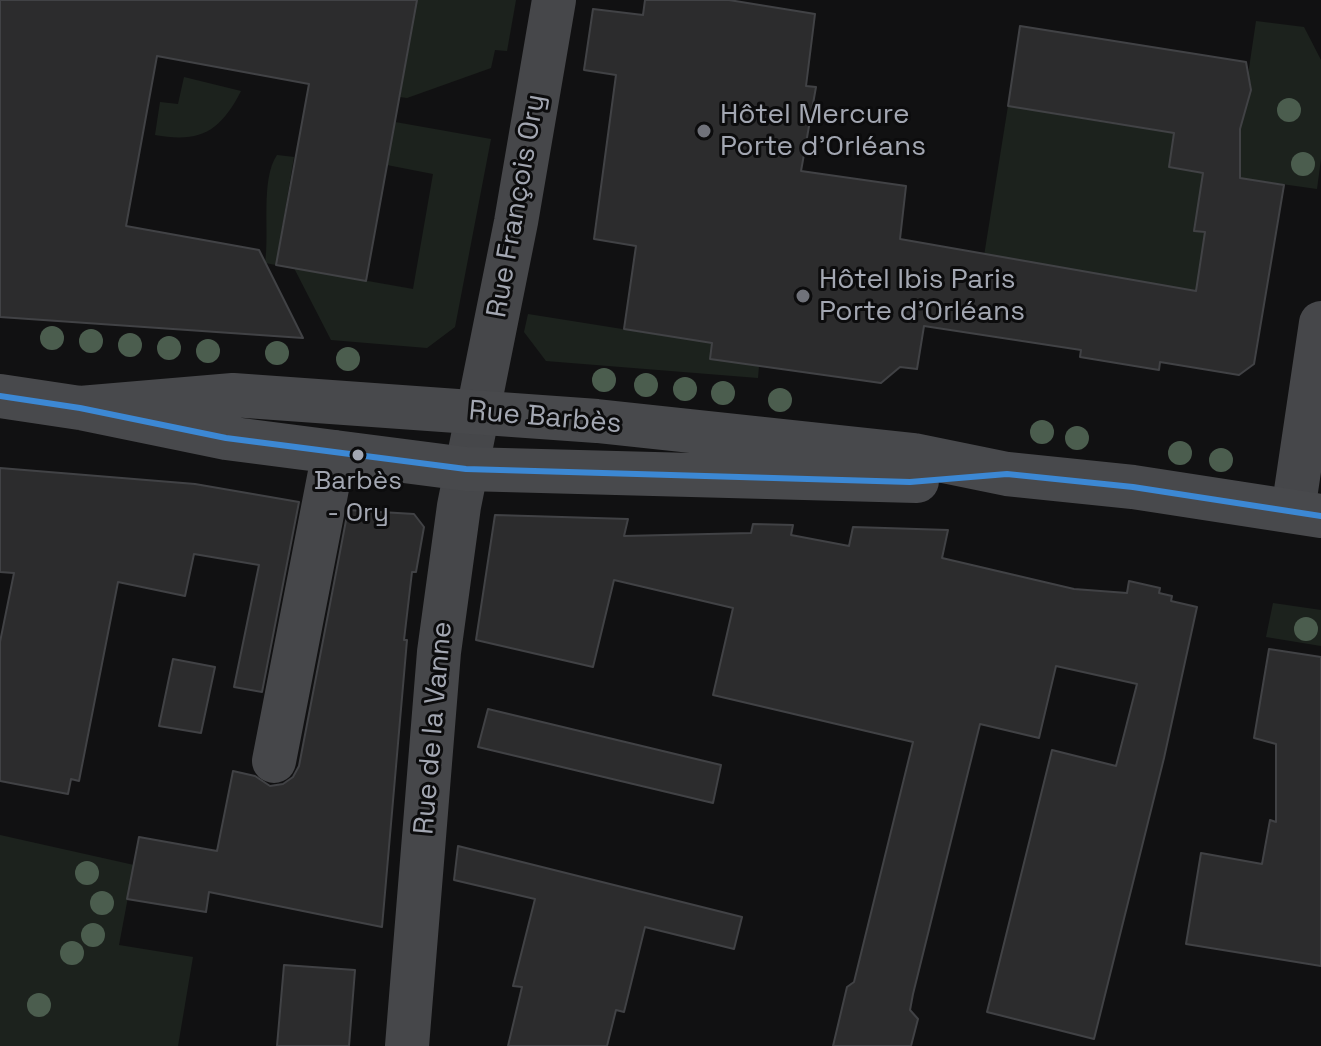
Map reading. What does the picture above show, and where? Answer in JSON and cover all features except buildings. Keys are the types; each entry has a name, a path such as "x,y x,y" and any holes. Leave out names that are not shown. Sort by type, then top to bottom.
{"main road":[{"name":"Rue Barbès","path":"80,408 233,395 597,421 914,455 1007,474 1104,483 1307,514"},
{"name":"Rue Barbès","path":"0,396 80,408 226,438 466,469 910,482 1007,474"}],"street":[{"name":"Rue François Ory","path":"477,412 516,222 554,0"},
{"path":"1307,514 1321,323"},
{"name":"Rue de la Vanne","path":"407,1046 439,652 477,412"},
{"path":"274,761 334,452"}],"shaded area":[{"path":"417,0 516,0 507,51 495,50 491,68 407,98 400,97"},
{"path":"1256,21 1304,27 1321,60 1321,159 1317,189 1232,177 1244,102 1248,102 1251,83 1247,82"},
{"path":"184,77 241,91 225,116 207,131 184,137 155,135 160,102 178,104"},
{"path":"1034,100 1047,113 1120,125 1122,114 1174,130 1169,167 1203,173 1194,230 1205,233 1196,291 984,256 1008,106 1032,110"},
{"path":"395,122 491,139 455,327 427,348 331,340 294,268 413,289 433,174 387,165"},
{"path":"277,155 294,157 276,265 265,263 267,192"},
{"path":"528,314 666,336 713,339 710,359 759,366 758,378 546,361 524,332"},
{"path":"1273,603 1321,610 1321,646 1266,637"},
{"path":"0,835 134,865 119,945 193,957 178,1046 0,1046"}],"transit line":[{"path":"0,396 80,408 226,438 466,469 910,482 1007,474 1133,487 1321,516"}],"place":[{"name":"Hôtel Mercure Porte d'Orléans","path":"704,131"},
{"name":"Hôtel Ibis Paris Porte d'Orléans","path":"803,296"},
{"name":"Barbès - Ory","path":"358,455"}]}
